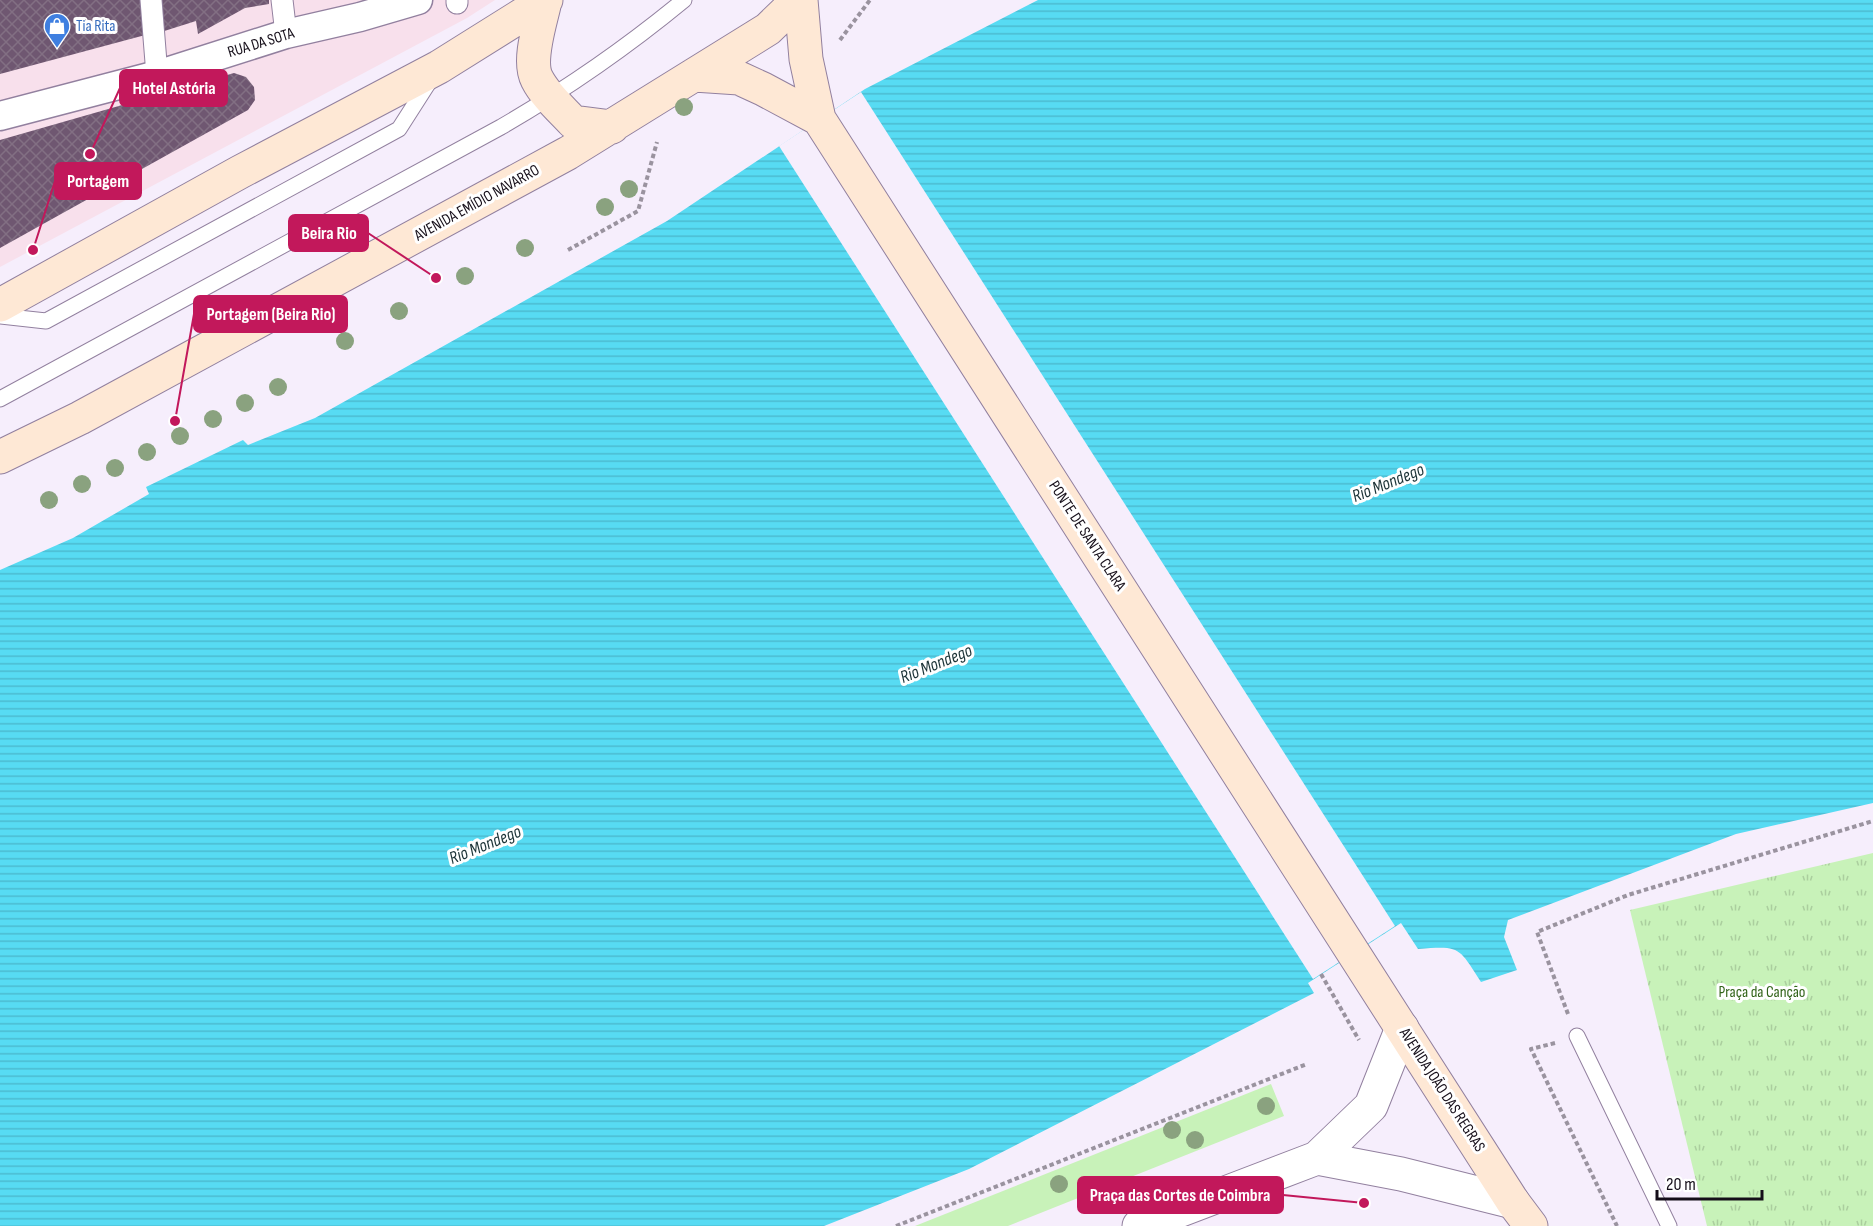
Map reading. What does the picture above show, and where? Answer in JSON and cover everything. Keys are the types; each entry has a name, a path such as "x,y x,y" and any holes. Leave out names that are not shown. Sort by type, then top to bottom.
{"main road":[{"path":"545,0 534,55 536,78 573,122 612,127"},
{"path":"0,305 449,60 545,0"},
{"path":"800,0 806,59 819,119"},
{"name":"AVENIDA EMÍDIO NAVARRO","path":"0,457 80,418 272,316 527,176 612,127 768,29 800,0"},
{"path":"694,75 739,78 763,88 819,119"},
{"name":"PONTE DE SANTA CLARA","path":"819,119 1354,953"},
{"name":"AVENIDA JOÃO DAS REGRAS","path":"1354,953 1522,1214"}],"street":[{"path":"151,0 157,75"},
{"path":"282,0 286,34"},
{"name":"RUA DA SOTA","path":"0,116 157,75 286,34 360,17 418,0"},
{"path":"1139,1226 1177,1219 1317,1158 1371,1106 1402,1028"},
{"path":"1317,1158 1401,1174 1522,1214"}],"lane":[{"path":"0,399 551,98 655,25 684,0"},
{"path":"0,316 46,321 399,129 449,60"},
{"path":"1577,1036 1669,1226"}],"path":[{"path":"837,44 870,0"},
{"path":"568,250 638,211 657,142"},
{"path":"1617,1226 1531,1049 1577,1036 1537,933 1628,895 1873,821"},
{"path":"1321,974 1361,1043"},
{"path":"896,1226 1306,1064"}],"shaded area":[{"path":"0,0 495,0 467,18 0,267"}],"green space":[{"name":"Praça da Canção","path":"1873,853 1873,1226 1707,1226 1630,910"},
{"path":"1271,1084 1284,1116 1008,1226 915,1226"}],"water":[{"name":"Rio Mondego","path":"1038,0 1873,0 1873,803 1736,834 1508,920 1504,937 1517,970 1481,982 1457,951 1442,948 1418,949 1401,923 1308,983 1314,993 969,1169 824,1226 0,1226 0,570 73,538 149,494 146,487 243,440 248,445 315,418 667,221 865,89"}],"pier":[{"path":"861,92 1395,926 1313,979 779,146"}],"building":[{"path":"0,0 146,0 149,34 0,74"},
{"path":"154,0 269,0 269,4 245,8 198,34 196,21 158,33"},
{"path":"234,73 246,77 254,87 255,100 248,110 0,248 0,140"}],"place":[{"name":"Tia Rita","path":"57,49"},
{"name":"Hotel Astória","path":"90,154"},
{"name":"Portagem","path":"33,250"},
{"name":"Beira Rio","path":"436,278"},
{"name":"Portagem (Beira Rio)","path":"175,421"},
{"name":"Praça das Cortes de Coimbra","path":"1364,1203"}]}
